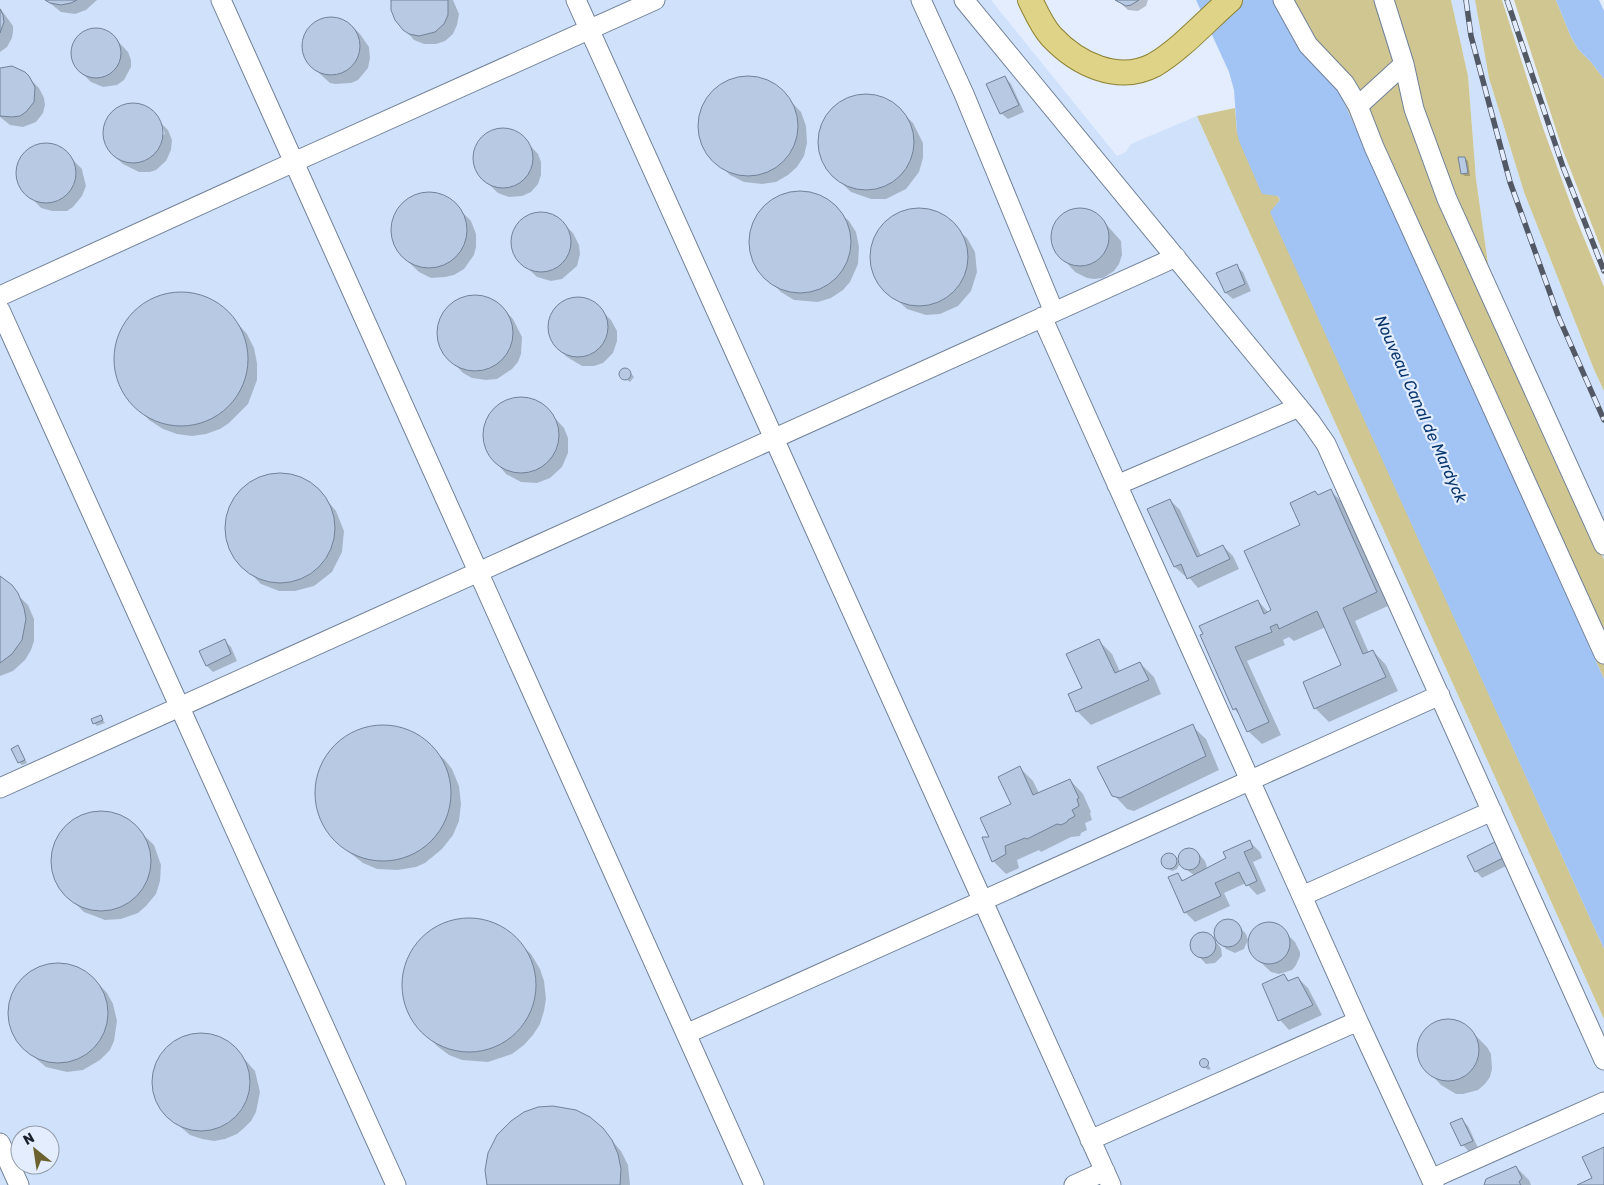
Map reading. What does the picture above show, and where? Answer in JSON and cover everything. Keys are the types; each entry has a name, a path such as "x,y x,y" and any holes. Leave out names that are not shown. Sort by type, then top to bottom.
{"main road":[{"path":"1030,0 1046,30 1078,59 1106,70 1126,72 1145,69 1153,65 1173,51 1230,0"},
{"path":"1043,0 1066,49"}],"lane":[{"path":"221,0 754,1185"},
{"path":"576,0 1108,1178 1074,1185"},
{"path":"0,296 655,0"},
{"path":"921,0 964,94 1048,314 1117,485 1432,1182 1604,1102"},
{"path":"964,0 1322,436 1331,452 1604,1060"},
{"path":"1283,0 1308,45 1345,84 1358,106 1374,146 1604,654"},
{"path":"1384,0 1404,64 1418,122 1447,198 1604,545"},
{"path":"1358,106 1404,64"},
{"path":"0,788 1176,257"},
{"path":"0,310 396,1185"},
{"path":"1117,485 1299,407"},
{"path":"686,1034 1440,695"},
{"path":"1302,896 1492,811"},
{"path":"1090,1140 1358,1021"},
{"path":"0,1143 19,1185"}],"shaded area":[{"path":"0,0 991,0 1117,156 1126,152 1131,144 1197,116 1604,1019 1604,1185 0,1185"},
{"path":"1276,0 1451,0 1468,76 1476,179 1489,271 1568,477 1604,560 1604,679 1338,89 1300,50"},
{"path":"1451,0 1475,0 1489,78 1524,192 1604,391 1604,560 1568,477 1489,271 1476,179 1468,76"},
{"path":"1475,0 1502,0 1543,128 1575,216 1604,287 1604,391 1524,192 1489,78"},
{"path":"1514,0 1556,0 1578,49 1604,79 1604,256 1562,148"},
{"path":"1235,108 1237,132 1280,200 1271,212 1604,949 1604,1019 1197,116"}],"water":[{"name":"Nouveau Canal de Mardyck","path":"1196,0 1276,0 1300,50 1338,89 1604,679 1604,949 1270,212 1280,200 1278,196 1262,194 1239,141 1234,90 1229,72"},
{"path":"1556,0 1599,0 1604,11 1604,79 1578,49"}],"building":[{"path":"45,0 77,0 61,5"},
{"path":"391,0 448,0 448,15 444,24 435,32 419,36 409,34 395,20 391,10"},
{"path":"1115,0 1139,0 1126,6"},
{"path":"0,9 4,22 0,33"},
{"path":"325,17 337,17 347,21 356,30 360,52 352,67 337,75 325,75 315,71 306,62 302,52 302,40 306,30 315,21"},
{"path":"91,28 101,28 114,35 121,48 121,58 114,71 101,78 91,78 82,74 75,67 71,58 71,48 75,39 82,32"},
{"path":"12,66 29,76 35,87 34,102 20,116 0,116 0,68"},
{"path":"748,76 767,80 783,91 794,107 798,126 794,145 783,161 767,172 748,176 729,172 713,161 702,145 698,126 702,107 713,91 729,80"},
{"path":"1005,76 1019,105 1000,114 986,84"},
{"path":"866,94 884,97 900,108 911,124 914,142 911,160 900,176 884,187 866,190 848,187 832,176 821,160 818,142 821,124 832,108 848,97"},
{"path":"133,103 149,108 154,112 158,117 163,133 158,149 154,154 149,158 133,163 117,158 112,154 108,149 103,133 108,117 112,112 117,108"},
{"path":"503,128 520,133 528,141 533,158 528,175 520,183 503,188 486,183 478,175 473,158 478,141 486,133"},
{"path":"46,143 62,148 67,152 71,157 76,173 71,189 67,194 62,198 46,203 30,198 25,194 21,189 16,173 21,157 25,152 30,148"},
{"path":"1458,157 1465,157 1468,173 1461,174"},
{"path":"800,191 819,195 836,206 847,223 851,242 847,261 836,278 819,289 800,293 781,289 764,278 753,261 749,242 753,223 764,206 781,195"},
{"path":"429,192 444,195 456,203 464,215 467,230 464,245 456,257 444,265 429,268 414,265 402,257 394,245 391,230 394,215 402,203 414,195"},
{"path":"919,208 938,212 953,223 964,238 968,257 964,276 953,291 938,302 919,306 900,302 885,291 874,276 870,257 874,238 885,223 900,212"},
{"path":"1074,208 1086,208 1101,216 1109,231 1109,243 1101,258 1086,266 1074,266 1059,258 1051,243 1051,231 1059,216"},
{"path":"541,212 557,217 562,221 566,226 571,242 566,258 562,263 557,267 541,272 525,267 520,263 516,258 511,242 516,226 520,221 525,217"},
{"path":"1237,264 1245,284 1225,293 1216,273"},
{"path":"181,292 207,297 218,303 228,312 237,322 243,333 248,359 243,385 237,396 228,406 218,415 207,421 181,426 155,421 144,415 134,406 125,396 119,385 114,359 119,333 125,322 134,312 144,303 155,297"},
{"path":"468,295 482,295 496,301 507,312 513,326 510,348 502,360 482,371 468,371 454,365 443,354 437,340 437,326 443,312 454,301"},
{"path":"578,297 595,302 603,310 608,327 603,344 595,352 578,357 561,352 553,344 548,327 553,310 561,302"},
{"path":"623,368 627,368 631,374 627,380 623,380 619,376 619,372"},
{"path":"514,397 528,397 542,403 553,414 559,428 556,450 548,462 528,473 514,473 500,467 489,456 483,442 483,428 489,414 500,403"},
{"path":"280,473 291,474 301,478 319,489 330,507 334,517 334,539 330,549 319,567 301,578 291,582 280,583 269,582 259,578 241,567 230,549 226,539 225,528 226,517 230,507 241,489 259,478 269,474"},
{"path":"1331,489 1377,592 1343,608 1363,654 1373,650 1386,677 1314,709 1303,682 1341,665 1317,611 1279,629 1277,624 1270,627 1272,632 1235,647 1269,722 1247,732 1236,708 1233,710 1200,635 1203,634 1199,626 1258,600 1264,614 1271,610 1244,551 1300,525 1290,503 1315,491 1318,495"},
{"path":"1170,499 1197,557 1223,545 1230,559 1187,579 1181,564 1174,567 1147,509"},
{"path":"0,576 12,585 18,593 26,619 22,640 12,654 0,663"},
{"path":"225,639 231,654 206,666 199,651"},
{"path":"1099,639 1115,673 1140,662 1149,680 1076,712 1068,694 1082,688 1066,654"},
{"path":"101,715 103,720 93,724 91,719"},
{"path":"1193,724 1206,756 1120,798 1112,796 1097,767"},
{"path":"383,725 409,730 421,736 431,745 440,755 446,767 451,793 446,819 440,831 431,841 421,850 409,856 383,861 357,856 345,850 335,841 326,831 320,819 315,793 320,767 326,755 335,745 345,736 357,730"},
{"path":"18,745 25,760 18,763 11,749"},
{"path":"1020,766 1033,795 1070,779 1079,798 1077,799 1079,806 1072,810 1075,816 1067,822 1061,825 1057,824 1027,839 1025,838 1005,846 1006,854 992,862 982,837 989,837 980,818 1011,804 998,777"},
{"path":"101,811 111,812 129,819 143,833 150,851 150,871 143,889 129,903 111,910 101,911 91,910 73,903 59,889 52,871 51,861 52,851 59,833 73,819 91,812"},
{"path":"1250,840 1253,848 1244,852 1257,881 1246,886 1239,872 1215,883 1221,896 1184,913 1168,877 1178,873 1182,881 1226,858 1223,852"},
{"path":"1495,842 1503,858 1475,872 1467,856"},
{"path":"1185,848 1193,848 1200,855 1200,863 1193,870 1185,870 1178,863 1178,855"},
{"path":"1169,853 1175,855 1177,861 1175,867 1169,869 1163,867 1161,861 1163,855"},
{"path":"469,918 495,923 517,937 531,959 536,985 531,1011 517,1033 495,1047 469,1052 443,1047 421,1033 407,1011 402,985 407,959 421,937 443,923"},
{"path":"1228,919 1238,923 1242,933 1238,943 1228,947 1218,943 1214,933 1218,923"},
{"path":"1273,922 1281,925 1287,931 1290,943 1287,955 1281,961 1265,964 1257,961 1251,955 1248,939 1251,931 1257,925"},
{"path":"1203,932 1212,936 1216,945 1212,954 1203,958 1194,954 1190,945 1194,936"},
{"path":"58,963 68,964 86,971 100,985 107,1003 107,1023 100,1041 86,1055 68,1062 58,1063 48,1062 30,1055 16,1041 9,1023 8,1013 9,1003 16,985 30,971 48,964"},
{"path":"1284,974 1288,981 1298,977 1313,1005 1278,1021 1262,984"},
{"path":"1442,1019 1454,1019 1470,1028 1477,1038 1479,1050 1477,1062 1470,1072 1454,1081 1442,1081 1431,1076 1422,1067 1417,1056 1417,1044 1422,1033 1431,1024"},
{"path":"201,1033 220,1037 236,1047 246,1063 250,1082 246,1101 236,1117 220,1127 201,1131 182,1127 166,1117 156,1101 152,1082 156,1063 166,1047 182,1037"},
{"path":"1204,1058 1209,1063 1204,1068 1199,1063"},
{"path":"553,1106 576,1110 590,1117 603,1128 612,1140 618,1154 621,1169 620,1185 487,1185 485,1170 488,1153 497,1135 511,1121 524,1112 538,1107"},
{"path":"1462,1118 1473,1141 1461,1146 1450,1123"},
{"path":"1604,1147 1604,1185 1577,1185 1592,1178 1582,1157"},
{"path":"1516,1166 1522,1178 1519,1182 1521,1185 1484,1185 1486,1179"}],"railway":[{"path":"1466,0 1471,36 1510,182 1559,318 1604,420"},
{"path":"1507,0 1563,167 1604,271"}]}
